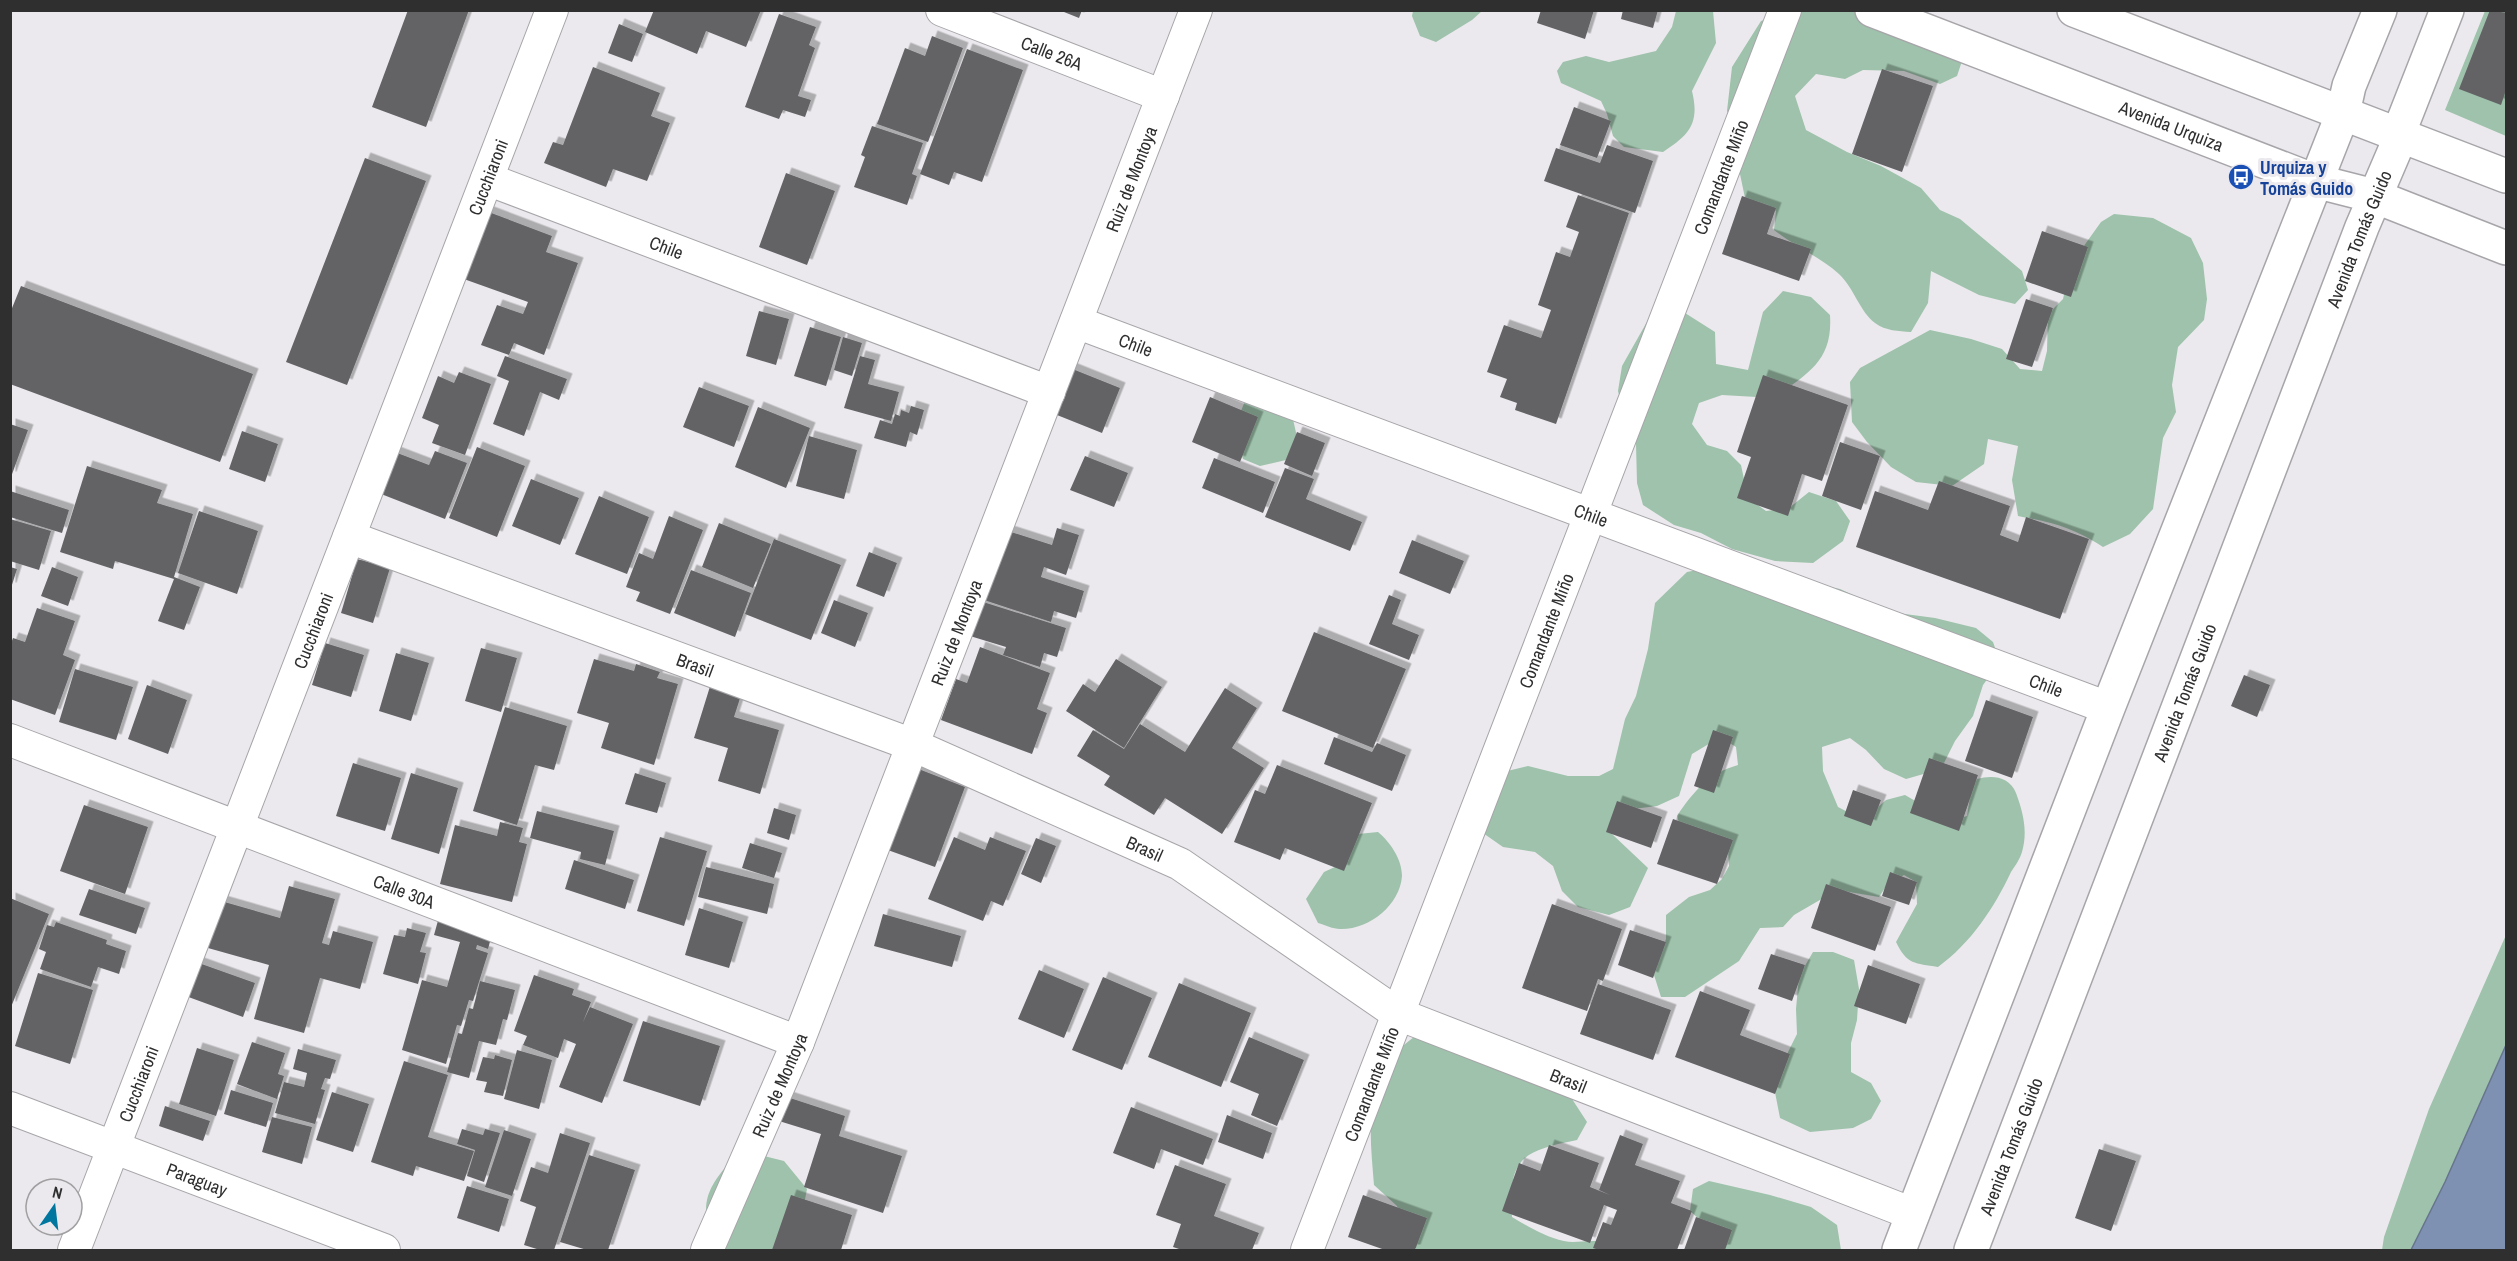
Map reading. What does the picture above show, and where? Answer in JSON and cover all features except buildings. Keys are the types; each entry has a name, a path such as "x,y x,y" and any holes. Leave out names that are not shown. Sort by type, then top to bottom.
{"main road":[{"name":"Avenida Urquiza","path":"1872,10 2315,181 2374,196 2506,248"},
{"path":"2074,10 2506,176"},
{"path":"1899,1251 2108,708 2343,114 2349,86 2380,10"},
{"name":"Avenida Tomás Guido","path":"1971,1251 2374,196 2401,136 2403,122 2447,10"}],"street":[{"name":"Cucchiaroni","path":"74,1251 552,10"},
{"name":"Calle 26A","path":"942,10 1163,96"},
{"name":"Ruiz de Montoya","path":"707,1251 798,1042 1196,10"},
{"name":"Comandante Miño","path":"1307,1251 1785,10"},
{"name":"Chile","path":"487,179 1049,392"},
{"name":"Chile","path":"1076,322 2108,708"},
{"name":"Brasil","path":"349,537 913,745 1180,864 1398,1014 1913,1214"},
{"name":"Calle 30A","path":"10,740 798,1042"},
{"name":"Paraguay","path":"10,1108 384,1251"}],"green space":[{"path":"1413,10 1482,11 1472,20 1436,42 1420,36 1412,16"},
{"path":"1676,11 1713,11 1716,43 1692,91 1694,112 1690,128 1680,140 1663,152 1624,147 1613,136 1601,101 1561,83 1557,71 1563,62 1586,56 1609,62 1656,51 1672,27"},
{"path":"1789,11 1877,11 1959,49 1961,64 1957,76 1940,84 1904,71 1863,70 1845,79 1816,74 1795,96 1806,130 1921,188 1940,210 1960,219 2022,271 2028,290 2015,304 1979,295 1931,271 1928,303 1911,332 1883,328 1870,318 1839,274 1774,230 1776,211 1745,198 1740,174 1740,144 1727,111 1732,67 1761,21"},
{"path":"2485,11 2506,11 2506,136 2445,110"},
{"path":"2114,214 2153,218 2191,238 2203,263 2207,299 2204,320 2178,347 2172,385 2176,412 2163,438 2153,509 2130,534 2103,547 2062,527 2018,516 2012,480 2018,446 1988,439 1984,464 1952,486 1916,482 1891,467 1852,422 1850,382 1860,368 1930,330 2002,349 2020,369 2042,371 2047,351 2048,314 2063,299 2071,264 2101,222"},
{"path":"1783,291 1811,297 1830,315 1830,331 1823,355 1798,381 1774,398 1722,395 1699,403 1692,424 1707,445 1727,451 1741,465 1748,498 1766,511 1789,508 1809,492 1836,501 1850,521 1843,541 1813,563 1775,561 1732,549 1701,533 1674,525 1643,505 1637,483 1636,443 1624,414 1618,391 1622,366 1648,320 1659,310 1685,313 1715,332 1716,364 1748,370 1763,312"},
{"path":"1245,401 1290,406 1297,437 1286,460 1260,466 1243,459 1237,430"},
{"path":"1722,565 1840,589 1890,612 1935,618 1976,628 1993,642 2000,662 1983,685 1973,716 1955,741 1941,769 1906,779 1884,769 1866,750 1850,738 1822,747 1823,771 1838,807 1863,820 1886,800 1905,795 1950,821 1967,816 1971,790 1977,779 2000,778 2013,787 2023,814 2025,829 2020,857 1981,924 1950,958 1938,967 1912,962 1900,950 1896,942 1917,904 1916,882 1904,875 1887,885 1879,897 1837,890 1794,915 1783,927 1760,928 1739,961 1685,997 1661,997 1654,975 1666,939 1666,915 1689,897 1710,890 1722,879 1729,866 1728,850 1683,838 1677,816 1689,799 1710,778 1738,765 1736,747 1728,742 1717,739 1692,754 1679,796 1657,806 1633,809 1612,834 1648,868 1630,907 1609,915 1578,907 1562,891 1553,866 1535,852 1503,847 1483,833 1499,773 1528,766 1568,776 1599,776 1613,769 1625,719 1636,696 1648,649 1655,603 1687,572"},
{"path":"1378,832 1391,846 1400,863 1402,876 1396,897 1381,914 1362,925 1340,929 1318,923 1306,899 1324,872 1348,861 1358,834"},
{"path":"2506,935 2506,1045 2445,1182 2411,1250 2382,1250 2384,1237 2429,1109"},
{"path":"1813,952 1833,952 1854,960 1859,989 1857,1020 1851,1043 1851,1072 1871,1083 1881,1101 1871,1119 1853,1128 1810,1132 1780,1118 1773,1082 1797,1034 1796,1009 1799,976"},
{"path":"1431,1024 1572,1099 1587,1122 1577,1140 1543,1148 1522,1160 1513,1182 1512,1217 1557,1239 1570,1242 1603,1242 1614,1250 1417,1250 1410,1241 1397,1206 1374,1185 1371,1122 1375,1090 1388,1061"},
{"path":"760,1155 784,1161 807,1189 797,1241 789,1250 716,1250 707,1221 706,1210 710,1190 735,1156"},
{"path":"1709,1181 1811,1207 1837,1225 1841,1250 1723,1250 1717,1227 1699,1219 1690,1211 1693,1189"}],"water":[{"path":"2506,1045 2506,1250 2411,1250 2445,1182"}],"place":[{"name":"Urquiza y Tomás Guido","path":"2241,177"}]}
